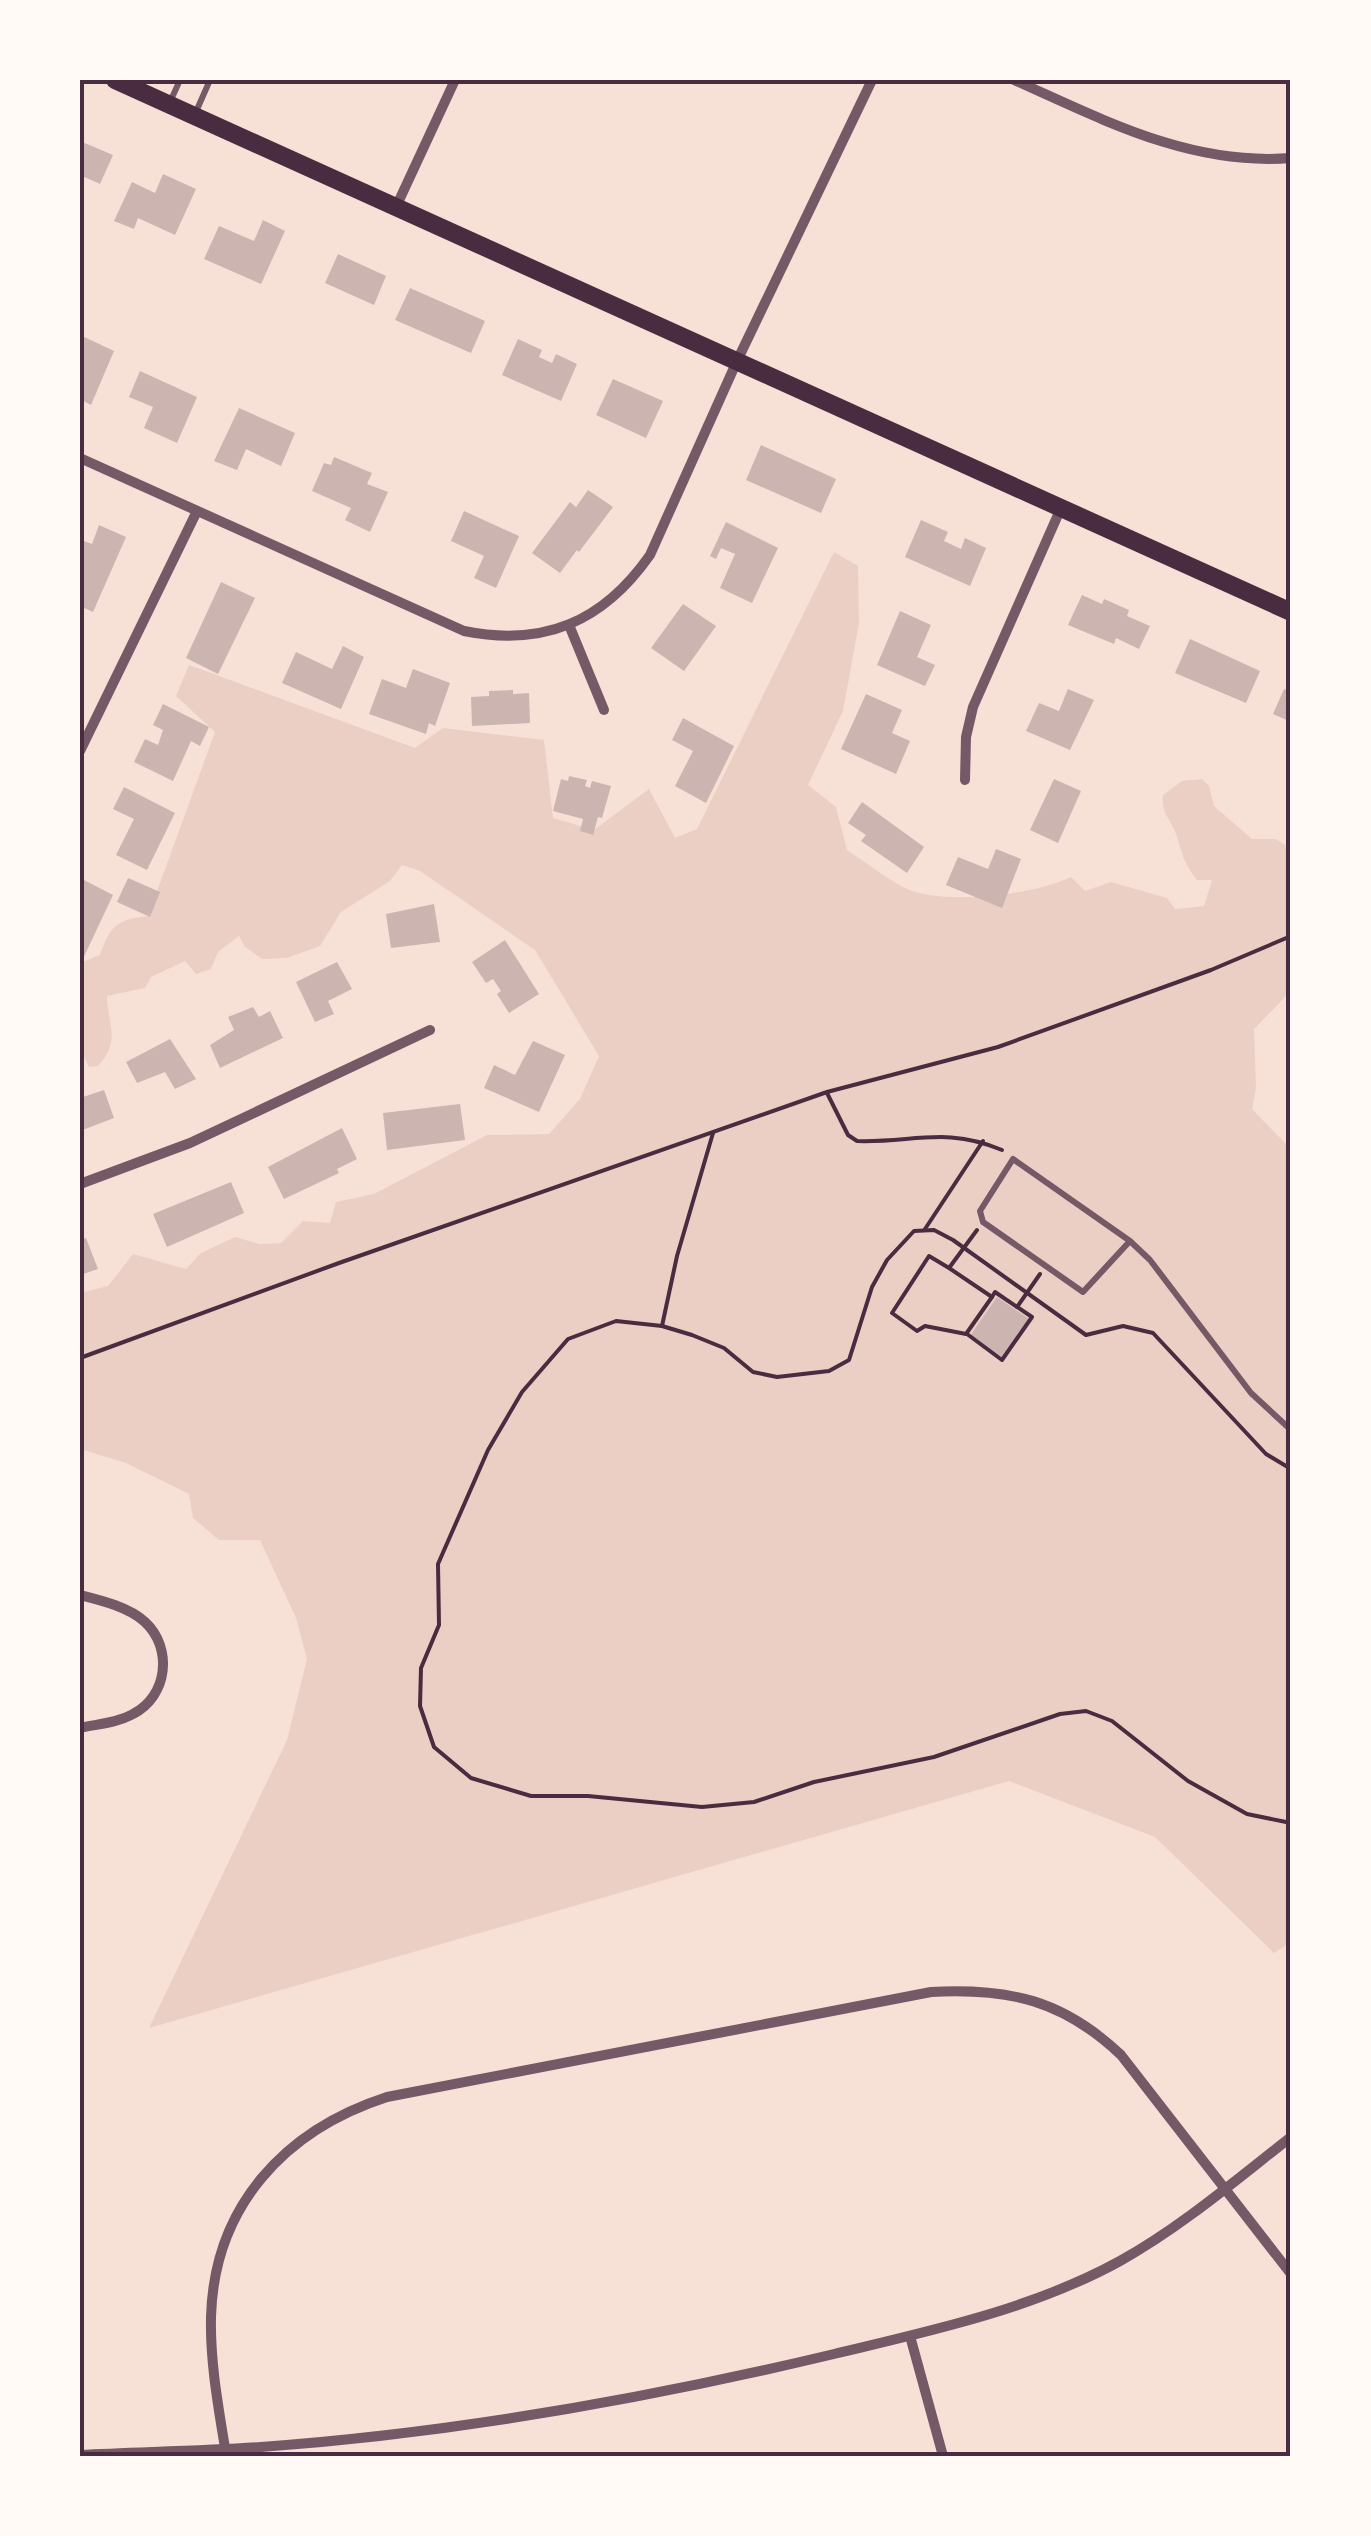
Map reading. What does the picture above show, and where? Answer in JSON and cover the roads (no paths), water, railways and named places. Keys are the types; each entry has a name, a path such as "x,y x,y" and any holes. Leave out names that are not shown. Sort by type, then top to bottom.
{"main road":[{"path":"115,80 1291,612"}],"street":[{"path":"396,207 455,80"},
{"path":"80,458 464,630 489,636 524,637 569,625 611,600 650,555 737,361 872,80"},
{"path":"1014,80 1128,132 1162,143 1235,158 1291,158"},
{"path":"965,780 966,737 973,707 1061,508"},
{"path":"80,751 197,511"},
{"path":"569,625 604,710"},
{"path":"80,1184 190,1143 430,1030"},
{"path":"80,1595 142,1619 156,1635 164,1666 158,1688 136,1713 80,1728"},
{"path":"226,2448 216,2399 211,2315 216,2274 235,2218 274,2164 302,2137 328,2120 387,2097 931,1992 994,1992 1050,2006 1100,2035 1121,2055 1291,2274"},
{"path":"80,2455 355,2438 597,2404 754,2373 910,2336 1064,2288 1132,2253 1172,2229 1291,2137"},
{"path":"910,2336 943,2456"}],"lane":[{"path":"169,104 180,80"},
{"path":"194,115 210,80"},
{"path":"1130,1241 1083,1292 983,1222 980,1211 1013,1159 1130,1241 1150,1260 1252,1393 1291,1430"}]}
